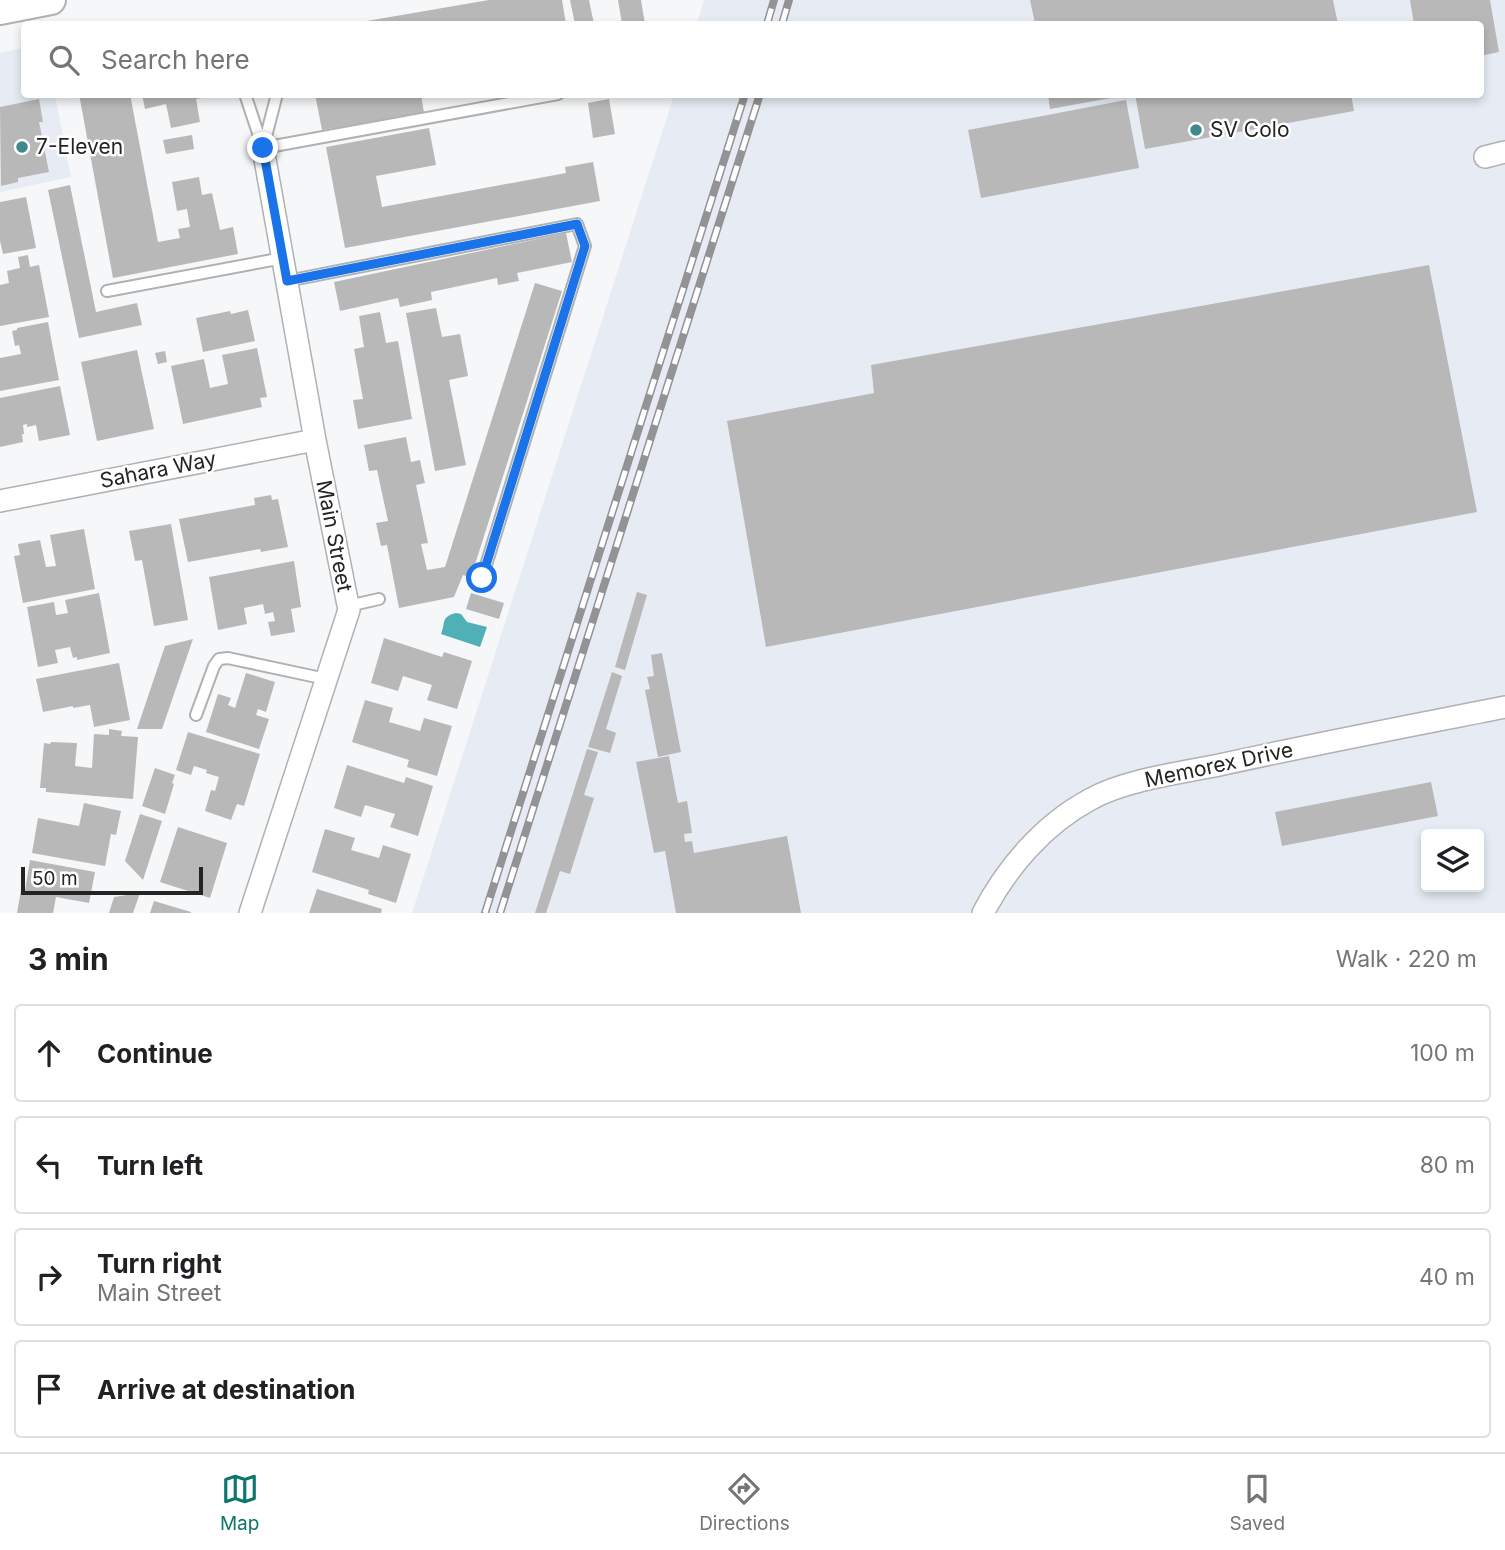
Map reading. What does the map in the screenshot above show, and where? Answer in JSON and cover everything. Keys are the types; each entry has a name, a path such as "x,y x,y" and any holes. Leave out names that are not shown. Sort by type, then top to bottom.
{"main road":[{"path":"0,10 51,0"}],"street":[{"name":"Main Street","path":"250,913 349,610 315,440 263,148"},
{"name":"Sahara Way","path":"0,501 315,440"},
{"name":"Memorex Drive","path":"983,913 1010,868 1033,843 1063,817 1092,798 1145,780 1505,706"}],"lane":[{"path":"246,98 263,148"},
{"path":"263,148 276,98"},
{"path":"263,148 536,98"},
{"path":"287,281 577,224 585,246 482,578"},
{"path":"107,291 283,258"},
{"path":"348,606 379,599"},
{"path":"196,715 219,659 228,658 326,679"}],"shaded area":[{"path":"704,0 1505,0 1505,913 412,913 673,98 1484,98 1484,21 698,21"},
{"path":"21,49 21,98 56,98 71,177 0,192 0,53"}],"water":[{"path":"456,613 461,614 467,622 487,627 480,647 441,634 446,619"}],"building":[{"path":"489,0 562,0 566,21 367,21"},
{"path":"570,0 589,0 593,21 574,21"},
{"path":"618,0 641,0 644,21 622,21"},
{"path":"1030,0 1333,0 1337,21 1034,21"},
{"path":"1410,0 1490,0 1499,52 1484,55 1484,21 1414,21"},
{"path":"80,98 131,98 158,242 180,238 178,229 190,227 187,209 177,211 172,182 199,177 202,195 212,193 220,230 233,227 238,254 113,278"},
{"path":"143,98 202,98 196,99 200,122 171,128 166,104 145,109"},
{"path":"316,98 422,98 424,113 322,130"},
{"path":"1049,98 1111,98 1050,109"},
{"name":"SV Colo","path":"1136,98 1352,98 1354,111 1145,149"},
{"name":"7-Eleven","path":"39,99 43,122 39,122 49,172 18,178 18,182 1,186 0,107"},
{"path":"609,99 615,134 593,138 588,103"},
{"path":"1126,100 1139,168 981,198 968,130"},
{"path":"429,128 436,165 376,176 382,207 566,173 565,167 593,162 600,201 345,248 326,147"},
{"path":"192,135 194,149 166,154 163,140"},
{"path":"70,185 96,312 137,303 142,325 79,338 48,190"},
{"path":"26,197 36,248 3,254 0,241 0,202"},
{"path":"566,233 572,262 517,273 519,281 498,285 497,278 431,292 432,300 400,307 398,298 340,311 334,282"},
{"path":"28,255 30,267 39,265 49,317 0,326 0,285 9,283 7,271 20,268 18,257"},
{"path":"1429,265 1477,512 766,647 727,421 874,393 871,365"},
{"path":"535,283 562,291 471,577 463,575 454,597 399,608 387,545 381,546 376,523 388,521 377,470 369,471 364,445 406,437 411,462 420,460 425,483 416,485 428,543 421,544 427,570 445,567"},
{"path":"436,308 442,337 460,334 468,376 449,380 466,465 435,471 406,313"},
{"path":"248,310 255,341 203,352 196,318"},
{"path":"380,312 386,343 398,341 412,419 358,429 353,400 363,399 354,349 364,347 359,316"},
{"path":"48,322 59,380 0,391 0,358 21,354 19,345 15,346 12,331"},
{"path":"257,348 267,397 260,398 262,407 183,424 171,366 204,359 210,388 228,384 222,355"},
{"path":"137,350 154,429 97,441 81,362"},
{"path":"165,351 167,362 158,364 155,353"},
{"path":"60,386 70,435 39,441 36,425 27,427 27,424 23,425 23,442 0,447 0,398"},
{"path":"271,495 272,500 278,499 288,547 261,552 260,549 188,562 179,519 255,505 254,498"},
{"path":"171,524 188,620 154,626 142,560 135,561 129,531"},
{"path":"84,529 95,589 23,603 14,556 20,555 18,544 40,540 46,567 56,566 50,535"},
{"path":"294,561 301,607 291,609 295,632 271,636 268,622 275,621 273,612 265,614 263,604 244,608 247,624 218,630 209,577"},
{"path":"637,592 647,595 625,670 615,667"},
{"path":"99,593 110,653 77,660 77,657 73,658 70,647 55,650 58,663 38,667 27,607 54,602 56,615 68,613 65,600"},
{"path":"471,593 504,603 499,619 466,609"},
{"path":"384,638 442,657 444,652 472,661 457,709 427,700 432,685 403,676 398,691 371,683"},
{"path":"193,639 162,729 137,729 165,646"},
{"path":"662,653 681,752 658,757 645,690 650,689 647,677 654,676 651,655"},
{"path":"119,663 130,720 94,727 90,705 43,712 36,679"},
{"path":"612,672 622,676 606,729 616,733 610,753 588,747"},
{"path":"246,673 275,682 266,712 258,709 256,715 269,719 259,749 206,732 218,694 231,698 228,705 235,708"},
{"path":"365,700 393,708 389,722 420,731 424,718 452,726 437,776 407,767 409,760 352,742"},
{"path":"109,729 122,731 121,736 138,737 133,799 46,792 46,788 40,788 44,743 77,743 75,766 92,768 94,734 109,735"},
{"path":"188,732 260,754 244,806 237,804 231,820 205,811 211,790 215,791 219,777 194,766 191,775 176,770"},
{"path":"587,749 598,752 584,795 594,798 570,874 560,871 546,913 535,913"},
{"path":"669,756 678,803 687,801 692,833 684,834 685,842 692,841 694,853 787,836 801,913 676,913 665,851 654,853 636,762"},
{"path":"347,765 404,783 406,777 433,786 418,836 390,827 395,814 365,805 361,817 334,808"},
{"path":"155,768 175,775 165,814 142,806"},
{"path":"1431,782 1438,816 1282,846 1275,812"},
{"path":"84,803 121,811 116,835 111,834 105,866 32,853 38,818 79,826"},
{"path":"140,814 162,821 143,880 125,861"},
{"path":"178,827 227,843 210,898 160,882"},
{"path":"325,829 355,838 351,850 379,858 383,845 411,854 396,903 368,894 369,890 312,872"},
{"path":"30,860 95,872 89,903 56,897 53,913 17,913 21,890 25,891"},
{"path":"317,889 382,909 381,913 309,913"},
{"path":"140,893 133,913 109,913 114,897"},
{"path":"154,901 191,912 191,913 150,913"}],"railway":[{"path":"768,21 774,0"},
{"path":"783,21 789,0"},
{"path":"485,913 744,98"},
{"path":"500,913 759,98"}],"place":[{"name":"SV Colo","path":"1196,130"},
{"name":"7-Eleven","path":"22,147"}],"route":[{"path":"263,148 287,281 577,224 585,246 482,578"}]}
